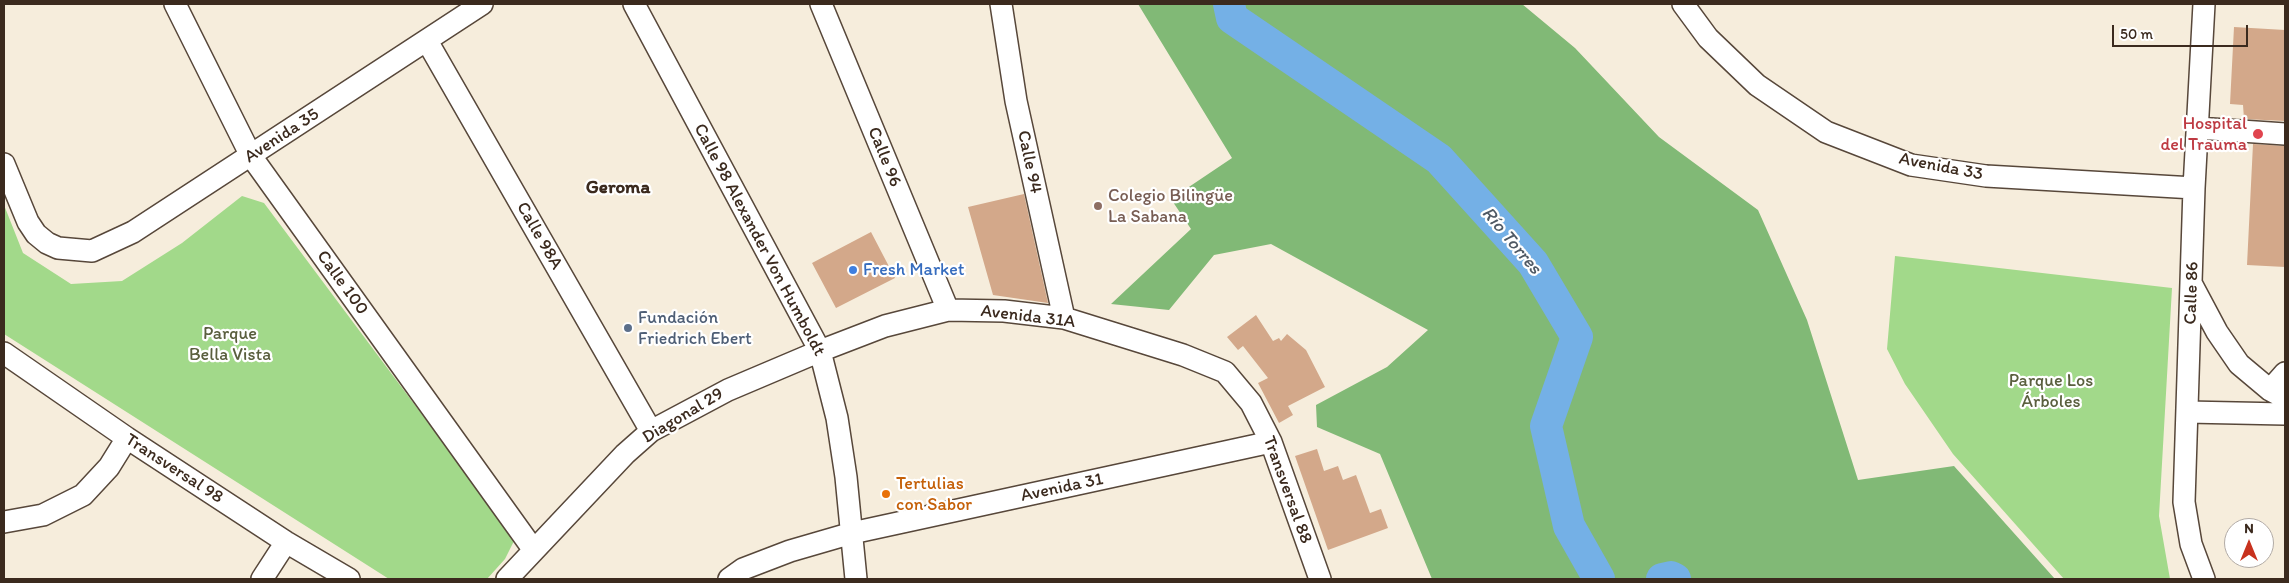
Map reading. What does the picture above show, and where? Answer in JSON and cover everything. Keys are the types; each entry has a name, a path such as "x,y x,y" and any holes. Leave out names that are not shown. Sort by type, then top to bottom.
{"street":[{"name":"Calle 100","path":"175,4 251,156 533,549"},
{"name":"Avenida 35","path":"4,164 28,222 36,234 47,243 74,252 92,252 132,232 482,4"},
{"name":"Calle 98 Alexander Von Humboldt","path":"634,4 820,351 837,418 846,477 856,579"},
{"name":"Calle 96","path":"821,4 948,310"},
{"name":"Calle 94","path":"1000,4 1016,101 1064,318"},
{"name":"Avenida 33","path":"1683,4 1708,38 1757,85 1826,132 1911,164 1986,176 2194,188"},
{"name":"Calle 86","path":"2204,4 2194,188 2184,502 2191,544 2204,579"},
{"name":"Calle 98A","path":"426,41 651,431"},
{"path":"2197,128 2285,134"},
{"path":"2192,285 2217,332 2239,364 2277,394 2285,373"},
{"name":"Avenida 31A","path":"820,351 885,326 948,310 1004,311 1064,318 1175,352 1225,372 1250,403"},
{"name":"Diagonal 29","path":"506,579 626,454 651,431 728,390 820,351"},
{"name":"Transversal 98","path":"4,353 127,438 286,542 349,579"},
{"name":"Transversal 88","path":"1250,403 1271,442 1320,579"},
{"path":"2187,412 2285,414"},
{"path":"4,522 43,515 83,495 109,466 127,438"},
{"name":"Avenida 31","path":"728,579 743,569 775,557 852,533 1271,442"},
{"path":"262,579 286,542"}],"green space":[{"path":"1138,4 1522,4 1575,48 1659,137 1758,210 1807,320 1858,480 1954,466 2055,579 1432,579 1380,454 1317,427 1316,405 1387,367 1428,330 1271,244 1214,255 1169,310 1111,304 1191,229 1171,199 1232,158"},
{"name":"Parque Bella Vista","path":"242,196 264,203 515,539 505,559 487,579 389,579 4,334 4,205 23,253 71,284 122,281 182,243"},
{"name":"Parque Los Árboles","path":"1895,256 2172,288 2159,516 2170,579 2064,579 1953,454 1905,384 1887,349"}],"building":[{"path":"2234,27 2285,30 2285,121 2244,119 2243,105 2230,104"},
{"path":"2253,144 2285,146 2285,267 2247,265"},
{"path":"1024,194 1048,303 993,295 968,207"},
{"name":"Fresh Market","path":"871,232 895,278 836,308 812,263"},
{"path":"1256,315 1273,341 1279,338 1281,341 1287,334 1306,350 1325,387 1288,406 1293,415 1279,423 1258,383 1268,378 1243,346 1238,350 1227,337"},
{"path":"1317,449 1324,471 1338,466 1343,480 1356,475 1370,513 1381,509 1388,528 1328,550 1295,456"}],"waterway":[{"name":"Río Torres","path":"1229,4 1232,18 1439,159 1533,263 1577,337 1546,426 1569,526 1599,579"},
{"name":"Río Torres","path":"1662,579 1671,577 1675,579"}],"place":[{"name":"Hospital del Trauma","path":"2258,134"},
{"name":"Colegio Bilingüe La Sabana","path":"1098,206"},
{"name":"Fresh Market","path":"853,270"},
{"name":"Fundación Friedrich Ebert","path":"628,328"},
{"name":"Tertulias con Sabor","path":"886,494"}],"district":[{"name":"Geroma","path":"618,188"}]}
